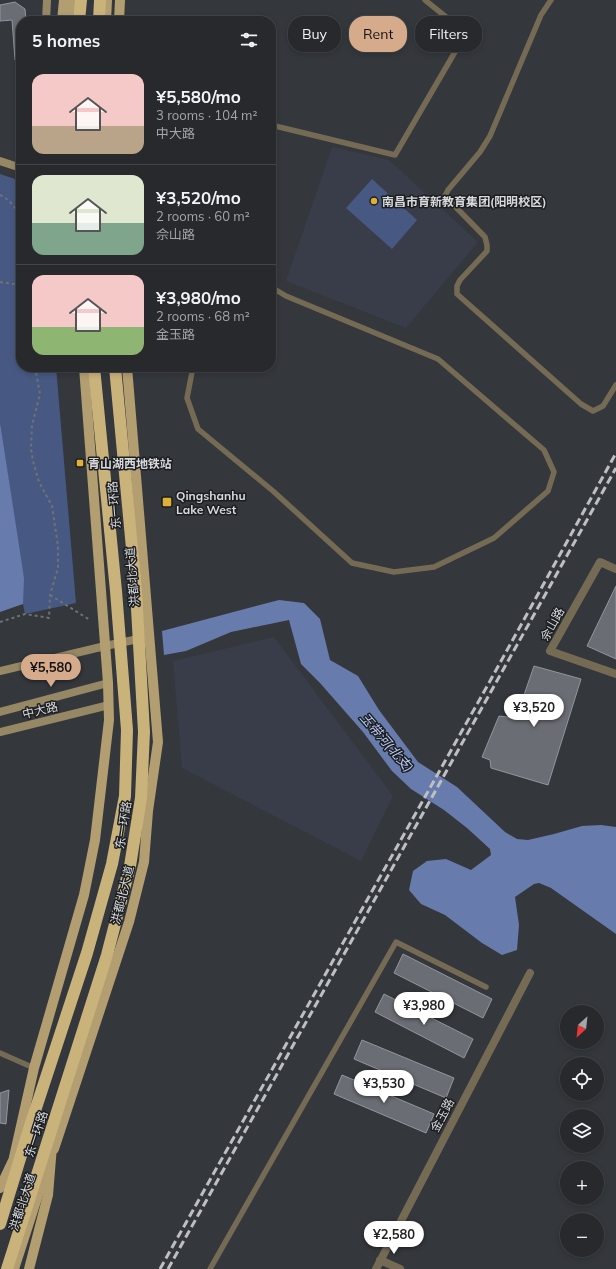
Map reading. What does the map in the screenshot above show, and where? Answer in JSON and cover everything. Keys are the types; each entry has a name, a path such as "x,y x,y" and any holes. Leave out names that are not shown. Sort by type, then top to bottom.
{"highway":[{"path":"79,16 81,0"},
{"path":"99,16 100,0"},
{"name":"东一环路","path":"0,1224 30,1126 87,953 112,864 124,796 127,730 116,591 94,372"},
{"name":"东一环路","path":"7,1269 107,955 130,866 142,798 143,724 136,591 115,372"}],"main road":[{"path":"46,16 47,0"},
{"path":"62,16 64,0"},
{"path":"72,0 72,16"},
{"path":"106,16 107,0"},
{"path":"119,16 120,0"},
{"path":"0,161 16,166"},
{"name":"洪都北大道","path":"0,1206 9,1176 34,1068 86,881 95,840 109,720 108,683 84,372"},
{"path":"122,445 126,372"},
{"name":"洪都北大道","path":"14,1269 129,922 144,862 148,811 158,742 126,372"},
{"path":"0,671 149,637"},
{"name":"中大路","path":"0,712 108,683"},
{"name":"中大路","path":"0,732 109,705"},
{"path":"29,1269 48,1194 54,1124"},
{"path":"0,1188 30,1126"}],"street":[{"name":"佘山路","path":"616,568 600,562 550,651 616,674"},
{"name":"金玉路","path":"376,1269 530,973"},
{"path":"380,1260 400,1269"}],"lane":[{"path":"276,126 395,155 466,33 426,0"},
{"path":"551,0 541,15 490,136 480,152 448,190 445,196 485,237 487,245 486,251 460,280 457,286 457,294 581,404 593,411 603,406 616,385"},
{"path":"192,372 187,398 198,429 273,492 352,563 394,572 434,567 494,538 548,491 554,472 544,450 438,359 286,296 276,290"},
{"path":"210,1269 396,942 486,986"},
{"path":"0,1052 34,1068"}],"path":[{"path":"0,195 6,198 16,208"},
{"path":"0,282 16,284"},
{"path":"0,622 26,614 49,618 50,595 58,568 58,546 52,506 39,482 32,455 32,425 40,394 36,372"},
{"path":"50,595 90,620"}],"shaded area":[{"name":"南昌市育新教育集团(阳明校区)","path":"332,147 389,160 478,242 406,328 286,281"},
{"path":"0,174 16,179 16,372 56,372 76,603 25,614 23,604 23,578 0,422"},
{"path":"372,179 417,220 392,249 346,208"},
{"path":"274,637 393,796 361,861 182,768 173,661"}],"water":[{"path":"0,422 24,578 23,604 0,612"},
{"name":"玉带河(北支)","path":"279,600 304,603 320,619 330,660 358,676 379,710 418,762 457,787 505,832 517,839 528,840 582,826 601,825 616,827 616,934 551,888 539,883 534,884 515,897 519,925 517,950 502,955 482,943 445,915 421,904 409,890 413,871 427,861 446,859 471,870 491,855 490,849 444,810 411,789 392,771 363,732 320,683 301,664 289,620 231,632 186,651 164,655 162,631"}],"building":[{"path":"15,2 25,9 26,16 16,16 16,60 12,20 0,21 0,5"},
{"path":"616,586 616,659 587,646"},
{"path":"534,666 581,679 548,785 491,768 490,760 482,757 499,716 516,718"},
{"path":"403,954 492,999 483,1018 394,973"},
{"path":"384,994 473,1039 464,1058 375,1012"},
{"path":"362,1040 454,1078 446,1098 354,1059"},
{"path":"342,1075 434,1114 426,1133 334,1094"},
{"path":"9,1090 6,1124 0,1123 0,1093"}],"railway":[{"path":"160,1269 490,681 616,453"},
{"path":"168,1269 616,468"}],"place":[{"name":"南昌市育新教育集团(阳明校区)","path":"374,201"},
{"name":"青山湖西地铁站","path":"80,463"},
{"name":"Qingshanhu Lake West","path":"167,502"}]}
